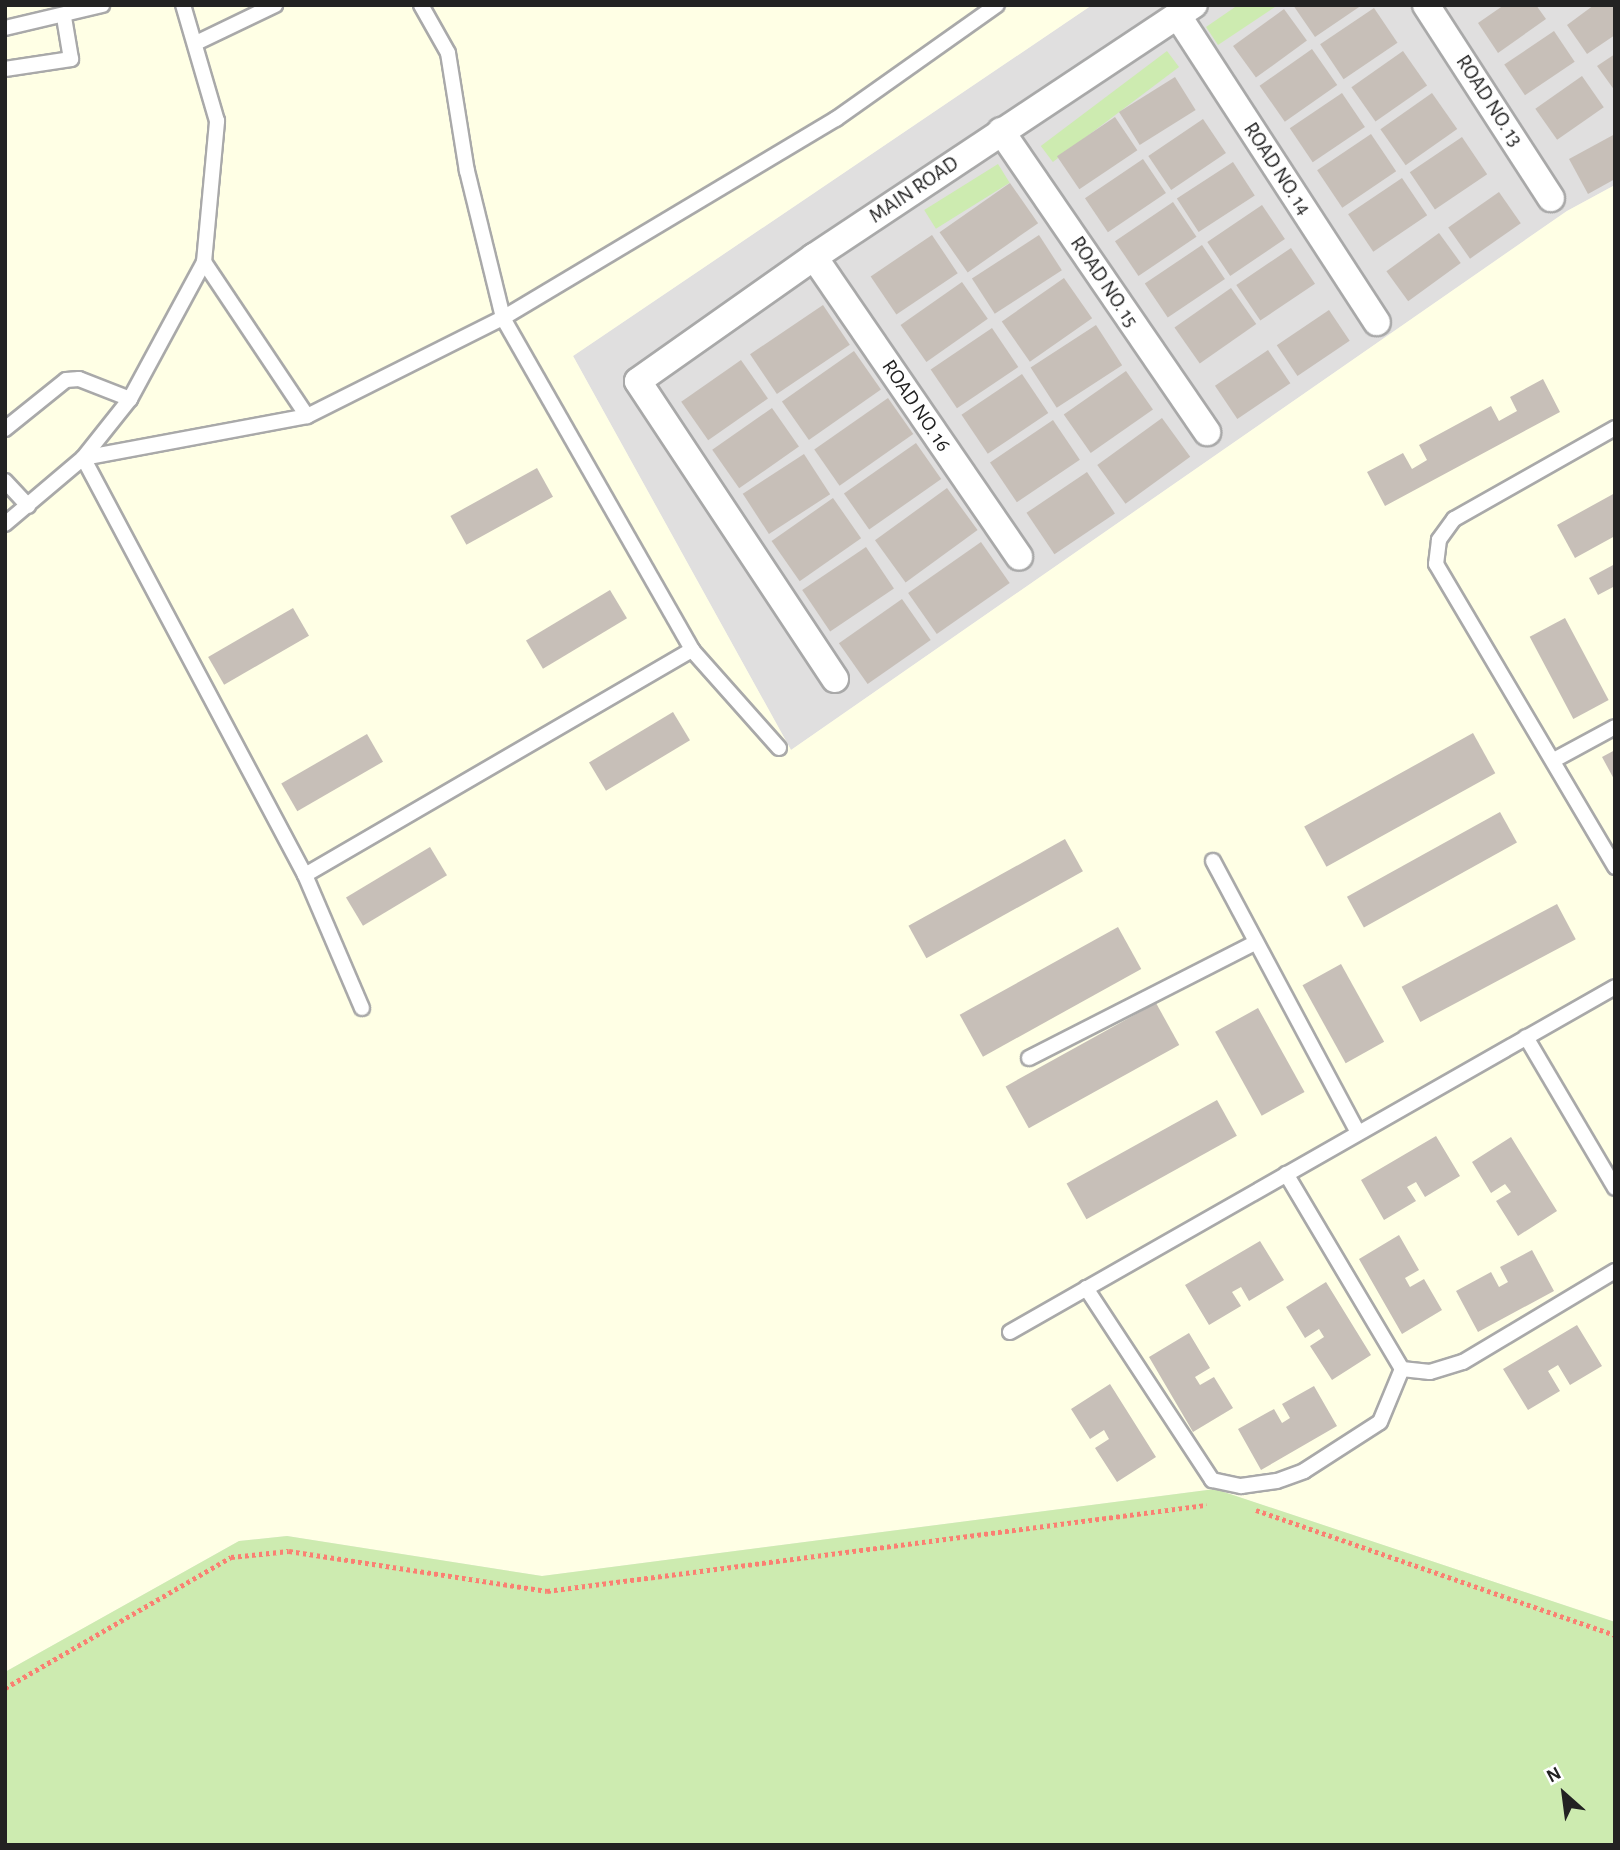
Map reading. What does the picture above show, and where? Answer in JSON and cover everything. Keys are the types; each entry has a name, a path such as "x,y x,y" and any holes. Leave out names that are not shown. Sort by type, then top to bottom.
{"street":[{"name":"ROAD NO. 13","path":"1426,5 1551,198"},
{"name":"MAIN ROAD","path":"835,679 638,381 814,257 1186,10"},
{"name":"ROAD NO. 14","path":"1186,10 1377,322"},
{"name":"ROAD NO. 15","path":"1001,131 1207,432"},
{"name":"ROAD NO. 16","path":"814,257 1019,556"}],"lane":[{"path":"5,28 64,17 102,5"},
{"path":"5,524 83,458 130,399 204,262 217,121 183,5"},
{"path":"196,43 275,5"},
{"path":"421,5 448,53 467,171 503,318 692,650 779,748"},
{"path":"83,458 307,416 503,318 836,119 997,5"},
{"path":"5,69 71,60 64,17"},
{"path":"204,262 307,416"},
{"path":"5,429 66,380 79,379 130,399"},
{"path":"1615,428 1454,519 1440,540 1436,564 1615,867"},
{"path":"83,458 305,876 362,1008"},
{"path":"5,481 28,506"},
{"path":"305,876 692,650"},
{"path":"1554,760 1615,727"},
{"path":"1213,861 1358,1133"},
{"path":"1029,1058 1255,943"},
{"path":"1010,1332 1615,988"},
{"path":"1526,1037 1615,1188"},
{"path":"1286,1174 1402,1369"},
{"path":"1402,1369 1430,1372 1463,1362 1615,1271"},
{"path":"1086,1288 1213,1480 1241,1486 1277,1481 1304,1471 1380,1422 1402,1369"}],"path":[{"path":"5,1688 231,1557 289,1550 547,1591 1212,1504"},
{"path":"1253,1510 1615,1635"}],"shaded area":[{"path":"5,5 1092,5 573,356 791,750 1567,211 1615,185 1615,1622 1215,1489 542,1576 287,1536 239,1541 5,1672"},
{"path":"1092,5 1615,5 1615,185 1567,211 791,750 573,356"}],"green space":[{"path":"1238,5 1278,5 1218,45 1206,27"},
{"path":"1167,51 1179,67 1053,162 1041,146"},
{"path":"998,164 1010,183 936,229 924,210"},
{"path":"1215,1489 1615,1622 1615,1845 5,1845 5,1672 239,1541 287,1536 542,1576"}],"building":[{"path":"1293,5 1362,5 1315,37"},
{"path":"1504,5 1536,5 1546,19 1498,53 1478,23"},
{"path":"1594,5 1615,5 1615,35 1587,54 1567,25"},
{"path":"1374,8 1397,43 1344,79 1320,44"},
{"path":"1284,9 1307,41 1256,78 1233,46"},
{"path":"1554,31 1575,62 1525,95 1504,65"},
{"path":"1312,49 1337,85 1285,122 1260,86"},
{"path":"1403,51 1427,85 1375,122 1351,87"},
{"path":"1615,54 1615,91 1597,66"},
{"path":"1582,76 1604,107 1557,140 1535,109"},
{"path":"1175,77 1196,110 1140,145 1119,112"},
{"path":"1342,93 1365,127 1313,162 1290,128"},
{"path":"1432,93 1457,129 1406,165 1380,129"},
{"path":"1115,117 1137,150 1079,189 1057,156"},
{"path":"1203,119 1226,153 1171,190 1148,156"},
{"path":"1371,134 1396,171 1342,208 1317,170"},
{"path":"1615,134 1615,179 1588,194 1569,159"},
{"path":"1462,137 1487,174 1435,210 1410,172"},
{"path":"1143,159 1166,193 1108,232 1085,198"},
{"path":"1233,162 1255,196 1199,232 1177,198"},
{"path":"1402,178 1427,215 1373,252 1348,214"},
{"path":"1010,183 1038,223 968,272 940,232"},
{"path":"1499,192 1521,223 1470,259 1448,228"},
{"path":"1173,202 1196,237 1138,276 1115,241"},
{"path":"1262,205 1285,239 1230,276 1207,242"},
{"path":"1439,233 1461,263 1408,301 1386,271"},
{"path":"932,235 958,273 896,315 871,276"},
{"path":"1039,235 1062,270 995,314 972,279"},
{"path":"1202,245 1225,279 1168,318 1145,284"},
{"path":"1291,248 1315,284 1260,321 1236,285"},
{"path":"1064,278 1092,318 1030,362 1002,322"},
{"path":"962,282 988,319 926,362 901,325"},
{"path":"1231,288 1256,324 1200,364 1174,328"},
{"path":"823,305 850,345 777,394 750,354"},
{"path":"1329,310 1350,341 1297,376 1277,345"},
{"path":"1096,325 1122,365 1057,408 1031,367"},
{"path":"992,328 1018,367 957,408 931,369"},
{"path":"1268,350 1290,383 1237,419 1215,386"},
{"path":"854,351 881,390 809,440 782,401"},
{"path":"741,360 768,399 708,440 681,402"},
{"path":"1126,371 1153,410 1091,453 1064,415"},
{"path":"1022,374 1048,413 988,454 961,415"},
{"path":"1543,379 1560,412 1385,506 1367,472 1403,453 1412,469 1427,460 1419,445 1491,406 1499,421 1517,411 1510,397"},
{"path":"888,398 913,434 840,486 814,450"},
{"path":"772,408 799,447 739,488 712,450"},
{"path":"1162,418 1190,457 1125,504 1097,465"},
{"path":"1053,420 1080,460 1017,502 990,462"},
{"path":"916,443 941,479 869,530 844,493"},
{"path":"804,454 830,494 769,534 743,494"},
{"path":"537,468 553,497 466,545 450,516"},
{"path":"1087,472 1115,513 1054,554 1026,513"},
{"path":"947,488 978,530 906,582 875,540"},
{"path":"1615,493 1615,536 1575,558 1557,525"},
{"path":"833,498 861,538 800,581 772,541"},
{"path":"981,542 1010,583 937,634 908,593"},
{"path":"866,547 894,588 830,632 802,590"},
{"path":"1615,564 1615,586 1598,595 1589,578"},
{"path":"610,590 627,618 543,669 526,640"},
{"path":"902,599 931,640 868,684 839,643"},
{"path":"293,608 309,636 224,685 208,657"},
{"path":"1565,618 1609,700 1573,719 1530,637"},
{"path":"673,712 690,740 606,791 589,762"},
{"path":"1473,733 1495,773 1326,867 1304,827"},
{"path":"367,734 383,762 297,811 281,784"},
{"path":"1615,750 1615,781 1602,757"},
{"path":"1500,812 1517,843 1364,927 1347,897"},
{"path":"1065,839 1083,871 926,958 908,926"},
{"path":"430,847 447,875 363,926 346,897"},
{"path":"1557,904 1576,939 1420,1022 1402,987"},
{"path":"1118,927 1141,969 983,1057 960,1015"},
{"path":"1341,964 1384,1042 1346,1063 1303,985"},
{"path":"1156,1003 1179,1045 1029,1128 1006,1086"},
{"path":"1258,1008 1305,1092 1262,1116 1215,1032"},
{"path":"1217,1100 1237,1136 1086,1219 1067,1183"},
{"path":"1436,1136 1460,1176 1425,1197 1416,1182 1407,1187 1416,1201 1384,1220 1361,1180"},
{"path":"1511,1137 1557,1211 1518,1236 1496,1201 1511,1192 1505,1184 1491,1193 1472,1162"},
{"path":"1399,1235 1419,1270 1405,1278 1410,1287 1424,1279 1442,1310 1402,1334 1359,1259"},
{"path":"1260,1241 1284,1280 1249,1301 1241,1287 1232,1292 1241,1306 1209,1325 1185,1285"},
{"path":"1532,1250 1554,1291 1478,1332 1456,1291 1491,1272 1499,1287 1508,1282 1500,1267"},
{"path":"1326,1282 1371,1355 1332,1380 1310,1346 1324,1337 1319,1329 1305,1338 1286,1307"},
{"path":"1577,1325 1602,1366 1570,1385 1558,1365 1548,1371 1560,1391 1528,1410 1503,1369"},
{"path":"1189,1333 1210,1368 1195,1377 1200,1385 1214,1377 1233,1408 1193,1432 1149,1357"},
{"path":"1110,1384 1156,1457 1117,1482 1095,1448 1109,1439 1104,1430 1090,1439 1071,1409"},
{"path":"1314,1386 1337,1426 1261,1470 1238,1429 1274,1409 1282,1423 1290,1418 1282,1404"}]}
